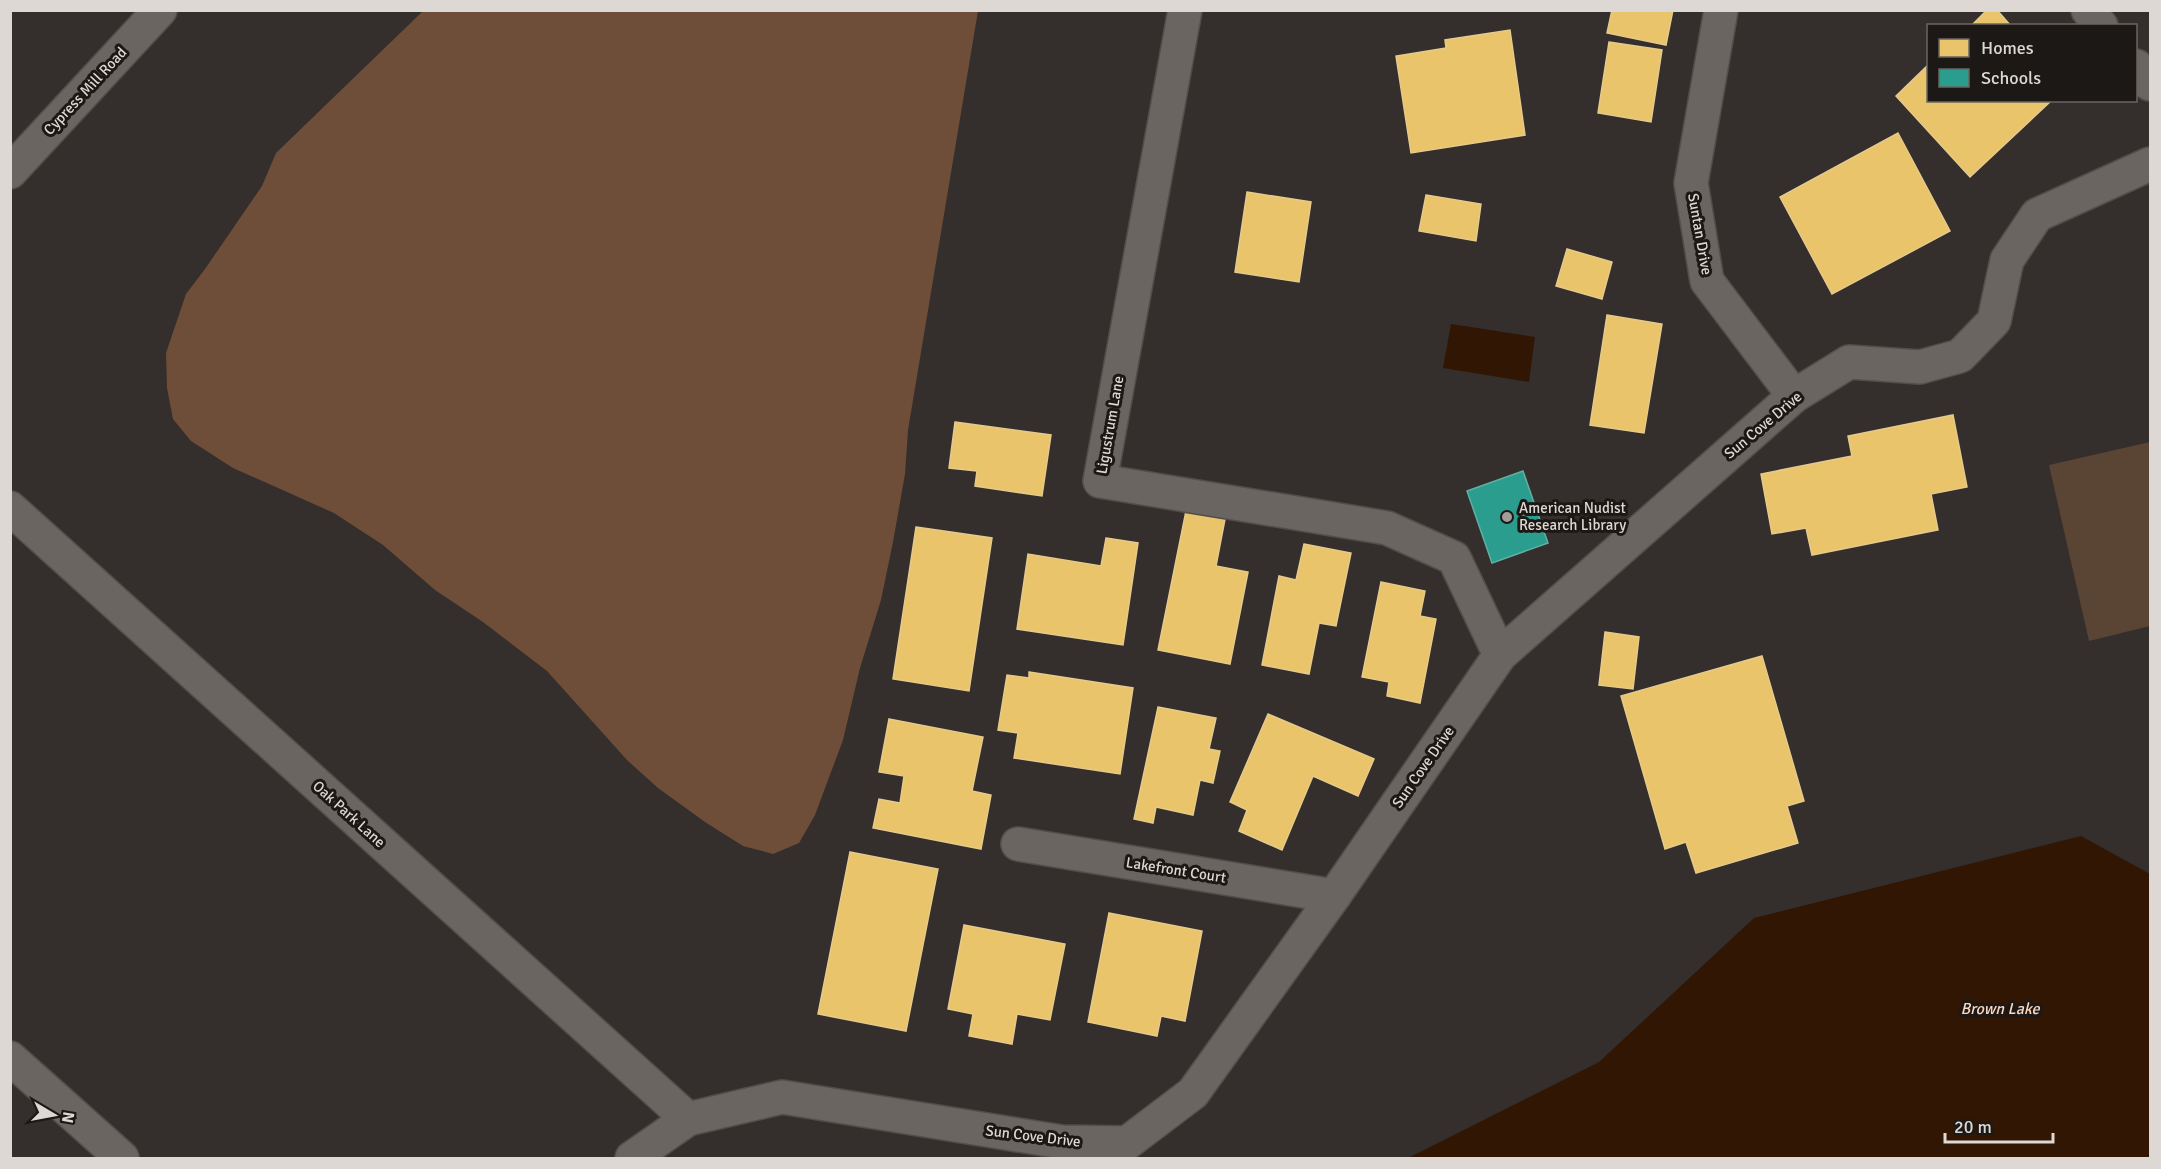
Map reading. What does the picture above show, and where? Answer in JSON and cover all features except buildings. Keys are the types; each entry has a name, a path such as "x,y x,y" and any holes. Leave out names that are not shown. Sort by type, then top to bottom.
{"street":[{"name":"Cypress Mill Road","path":"10,172 160,10"},
{"name":"Ligustrum Lane","path":"1185,10 1100,481 1387,528 1454,558 1500,655"},
{"name":"Suntan Drive","path":"1721,10 1691,183 1707,281 1794,396"},
{"path":"2088,10 2099,24"},
{"path":"2137,67 2151,84"},
{"name":"Sun Cove Drive","path":"632,1158 688,1119 782,1097 1062,1142 1127,1143 1193,1093 1334,896 1500,655 1794,396 1849,362 1920,367 1960,356 1994,321 2007,260 2037,215 2151,164"},
{"name":"Oak Park Lane","path":"10,508 688,1119"},
{"name":"Lakefront Court","path":"1018,844 1334,896"},
{"path":"10,1058 122,1158"}],"shaded area":[{"path":"423,11 978,11 908,430 905,474 881,600 860,668 843,740 815,815 799,843 773,854 743,846 705,822 658,788 627,760 547,671 483,622 435,590 383,545 334,513 233,468 191,441 173,419 167,388 166,353 186,294 262,186 276,153"},
{"path":"2150,442 2150,626 2089,641 2049,465"}],"water":[{"path":"1451,324 1535,337 1529,382 1443,368"},
{"name":"Brown Lake","path":"2081,836 2150,874 2150,1158 1408,1158 1599,1062 1754,918"}],"place":[{"name":"American Nudist Research Library","path":"1507,517"}]}
